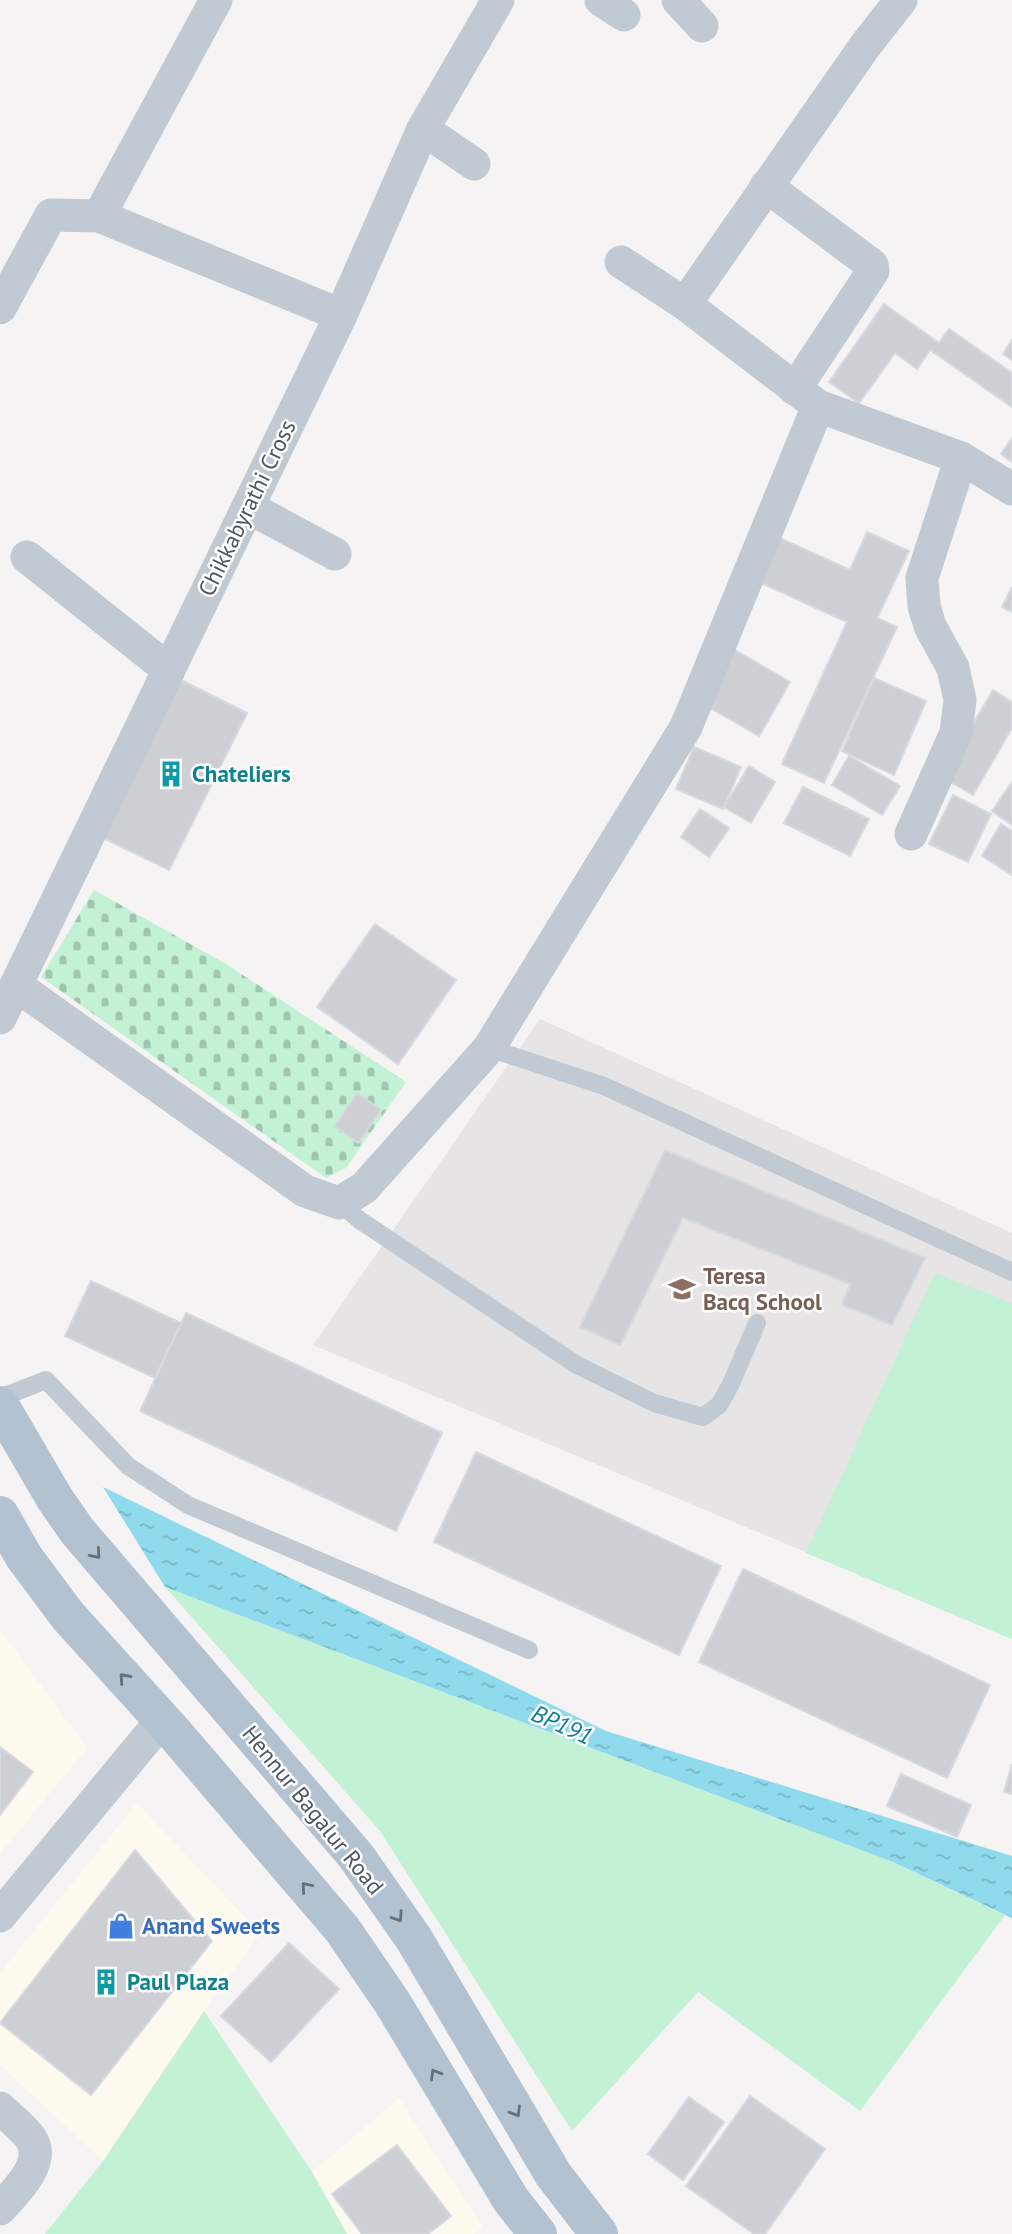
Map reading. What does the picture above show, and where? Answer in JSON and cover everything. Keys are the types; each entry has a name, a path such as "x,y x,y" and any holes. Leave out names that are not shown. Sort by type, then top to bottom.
{"main road":[{"name":"Hennur Bagalur Road","path":"0,1405 55,1499 78,1532 356,1856 414,1939 553,2174 599,2234"},
{"path":"0,1515 24,1557 68,1616 162,1720 342,1929 392,2002 511,2200 538,2234"}],"street":[{"path":"99,216 216,0"},
{"name":"Chikkabyrathi Cross","path":"0,1018 341,315 424,130 498,0"},
{"path":"678,0 702,26"},
{"path":"685,304 766,186 901,0"},
{"path":"424,130 474,164"},
{"path":"17,986 305,1191 339,1203 364,1188 489,1048 686,727 807,398 873,271 872,265 766,186"},
{"path":"0,308 51,215 99,216 341,315"},
{"path":"621,262 685,304 807,398 961,458 1012,489"},
{"path":"911,834 956,733 960,700 953,668 930,626 924,606 922,578 961,458"},
{"path":"248,507 335,554"},
{"path":"27,557 169,670"},
{"path":"0,1916 162,1720"},
{"path":"0,2108 33,2141 35,2160 23,2182 0,2209"}],"lane":[{"path":"489,1048 604,1086 1012,1272"},
{"path":"339,1203 577,1365 654,1404 681,1413 703,1417 719,1405 757,1323"},
{"path":"0,1398 46,1380 128,1466 188,1504 529,1650"}],"shaded area":[{"name":"Teresa Bacq School","path":"540,1019 1012,1233 1012,1639 313,1345"},
{"path":"0,1629 87,1748 0,1854"},
{"path":"137,1803 260,1933 103,2161 0,2065 0,1973"},
{"path":"399,2098 483,2227 475,2234 347,2234 312,2172"}],"green space":[{"path":"94,890 226,964 406,1082 346,1168 326,1178 41,977"},
{"path":"935,1273 1012,1303 1012,1639 806,1553"},
{"path":"165,1587 893,1862 1005,1915 860,2111 698,1992 572,2131 380,1831"},
{"path":"204,2011 312,2172 347,2234 45,2234 103,2161"}],"water":[{"name":"BP191","path":"103,1487 606,1731 1012,1856 1012,1918 893,1862 165,1587"}],"building":[{"path":"884,304 939,343 949,329 1012,373 1012,407 930,350 917,369 895,353 859,403 829,382"},
{"path":"1012,340 1012,360 1003,354"},
{"path":"1012,438 1012,462 1001,454"},
{"path":"867,532 909,551 877,618 897,627 824,783 782,764 847,622 759,582 780,538 850,570"},
{"path":"1012,587 1012,612 1002,607"},
{"path":"735,650 790,682 759,736 703,704"},
{"name":"Chateliers","path":"173,676 247,713 169,870 95,834"},
{"path":"874,678 926,701 894,775 842,751"},
{"path":"993,690 1012,702 1012,728 973,795 942,777"},
{"path":"694,747 741,767 723,809 676,789"},
{"path":"849,756 900,786 882,815 832,785"},
{"path":"749,766 775,782 751,823 724,807"},
{"path":"1012,782 1012,825 992,811"},
{"path":"803,787 869,819 850,856 784,823"},
{"path":"953,795 991,814 968,862 929,844"},
{"path":"700,809 729,828 709,857 681,837"},
{"path":"1001,824 1012,831 1012,875 982,856"},
{"path":"375,924 456,980 398,1064 317,1007"},
{"path":"357,1093 381,1110 358,1143 335,1126"},
{"path":"665,1150 925,1258 892,1325 842,1305 850,1284 683,1218 620,1345 580,1327"},
{"path":"91,1281 181,1323 155,1378 65,1336"},
{"path":"186,1313 442,1433 396,1531 140,1411"},
{"path":"476,1452 721,1566 679,1655 434,1542"},
{"path":"743,1569 990,1685 947,1778 699,1662"},
{"path":"0,1747 33,1772 0,1815"},
{"path":"1012,1764 1012,1794 1004,1792"},
{"path":"901,1774 971,1805 957,1837 887,1806"},
{"name":"Paul Plaza","path":"135,1850 212,1941 91,2095 0,2023"},
{"path":"289,1943 339,1989 271,2062 221,2016"},
{"path":"750,2096 825,2149 765,2234 754,2234 686,2186"},
{"path":"689,2097 724,2122 683,2180 648,2154"},
{"path":"397,2145 451,2216 428,2234 362,2234 332,2194"}],"place":[{"name":"Chateliers","path":"171,774"},
{"name":"Teresa Bacq School","path":"682,1289"},
{"name":"Anand Sweets","path":"121,1926"},
{"name":"Paul Plaza","path":"106,1982"}]}
